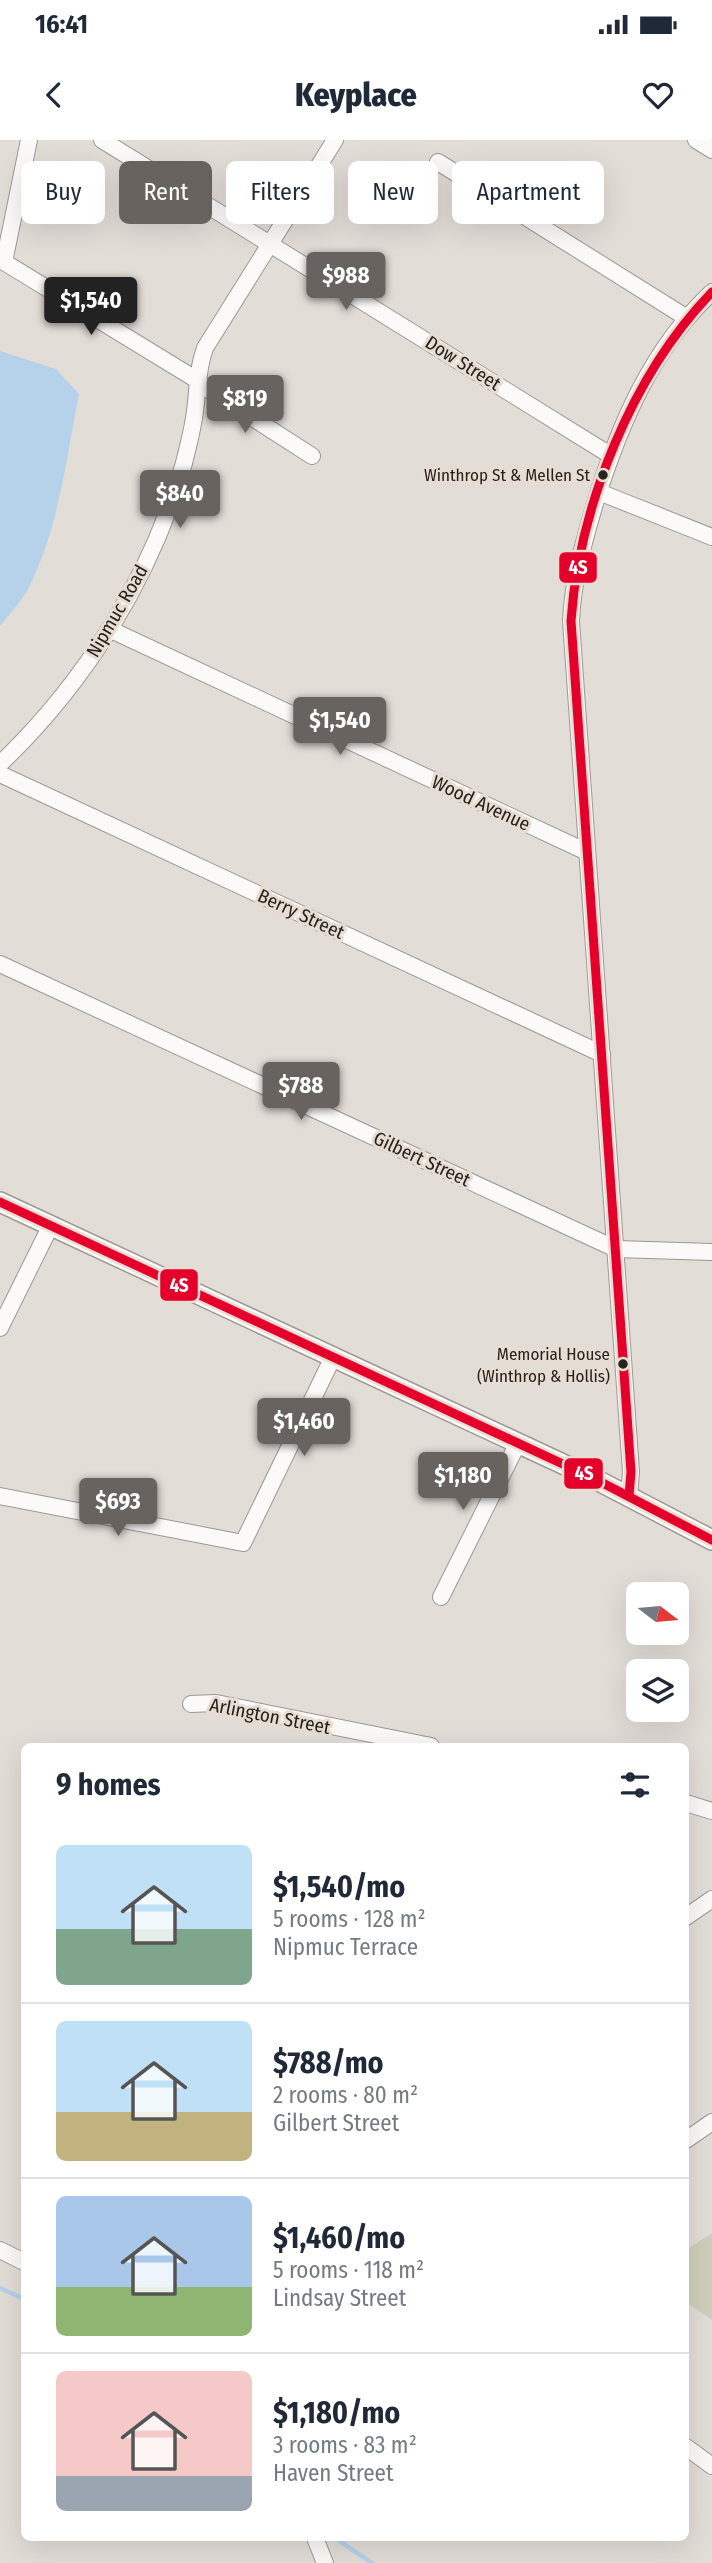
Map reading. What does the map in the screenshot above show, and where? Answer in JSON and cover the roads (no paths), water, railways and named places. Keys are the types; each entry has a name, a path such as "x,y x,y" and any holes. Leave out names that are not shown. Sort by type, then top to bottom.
{"main road":[{"path":"0,1202 629,1496 712,1541"}],"street":[{"path":"29,140 4,262 312,456"},
{"name":"Dow Street","path":"102,140 610,455"},
{"name":"Nipmuc Road","path":"0,764 28,738 65,693 109,629 142,573 166,517 190,438 199,365 205,348 335,140"},
{"path":"696,140 712,150"},
{"path":"438,162 687,318"},
{"path":"629,1496 631,1472 571,621 576,574 610,455 642,385 687,318 712,292"},
{"path":"599,492 712,537"},
{"name":"Wood Avenue","path":"109,629 587,852"},
{"name":"Berry Street","path":"0,774 601,1054"},
{"name":"Gilbert Street","path":"0,964 616,1249"},
{"path":"0,1328 51,1225"},
{"path":"616,1249 712,1252"},
{"path":"0,1496 243,1543 333,1357"},
{"path":"441,1597 517,1443"},
{"name":"Arlington Street","path":"191,1704 216,1703 416,1743"},
{"path":"689,1804 712,1811"},
{"path":"689,1915 712,1899"},
{"path":"689,2138 712,2122"},
{"path":"0,2250 21,2260"},
{"path":"689,2449 712,2466"},
{"path":"316,2541 325,2563"}],"water":[{"path":"0,351 56,369 79,394 48,541 26,592 0,626"}],"waterway":[{"path":"0,2288 21,2298"},
{"path":"339,2541 372,2563"}],"place":[{"name":"Winthrop St & Mellen St","path":"603,475"},
{"name":"Memorial House (Winthrop & Hollis)","path":"623,1364"}]}
